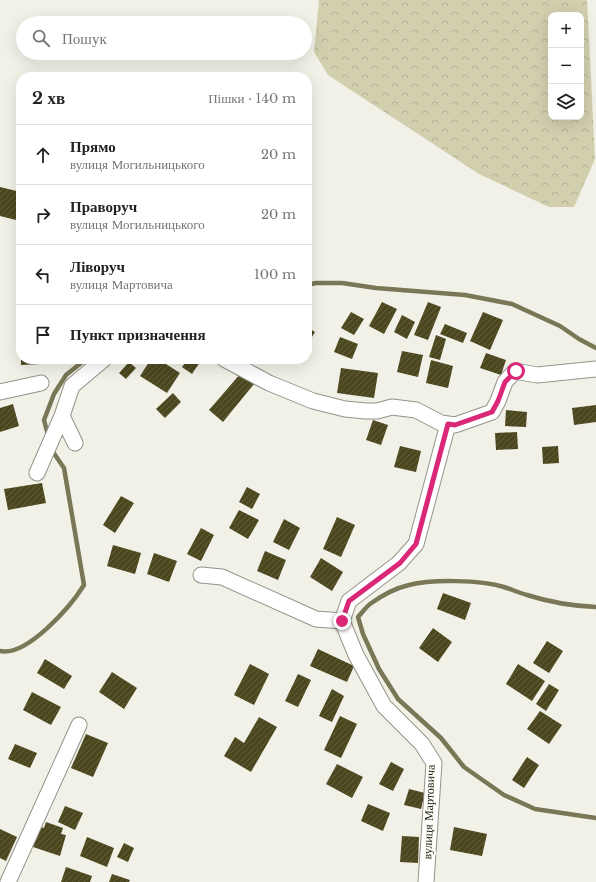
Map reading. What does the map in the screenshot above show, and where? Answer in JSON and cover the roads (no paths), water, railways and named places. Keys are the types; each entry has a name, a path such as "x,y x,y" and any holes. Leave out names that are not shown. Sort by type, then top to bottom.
{"street":[{"path":"37,472 62,416 72,386 98,364"},
{"path":"233,364 269,383 313,401 345,409 366,411 392,406 416,410 441,423 455,425 492,412 505,382 516,371 537,375 596,369"},
{"path":"0,392 41,383"},
{"path":"62,416 75,443"},
{"path":"201,575 222,576 316,619 342,621 349,601 400,563 416,544 448,424"},
{"name":"вулиця Мартовича","path":"342,621 356,655 384,706 422,744 434,763 426,882"},
{"path":"8,882 79,725"}],"waterway":[{"path":"312,284 342,283 376,288 465,295 512,304 560,326 596,348"},
{"path":"48,435 44,420 54,394 66,375 80,364"},
{"path":"0,651 11,651 23,646 35,638 59,617 84,585 64,468 53,452"},
{"path":"596,607 552,602 504,587 483,583 443,581 419,583 394,590 370,604 358,617 363,634 379,669 398,699 441,738 464,767 504,795 535,809 596,818"}]}
